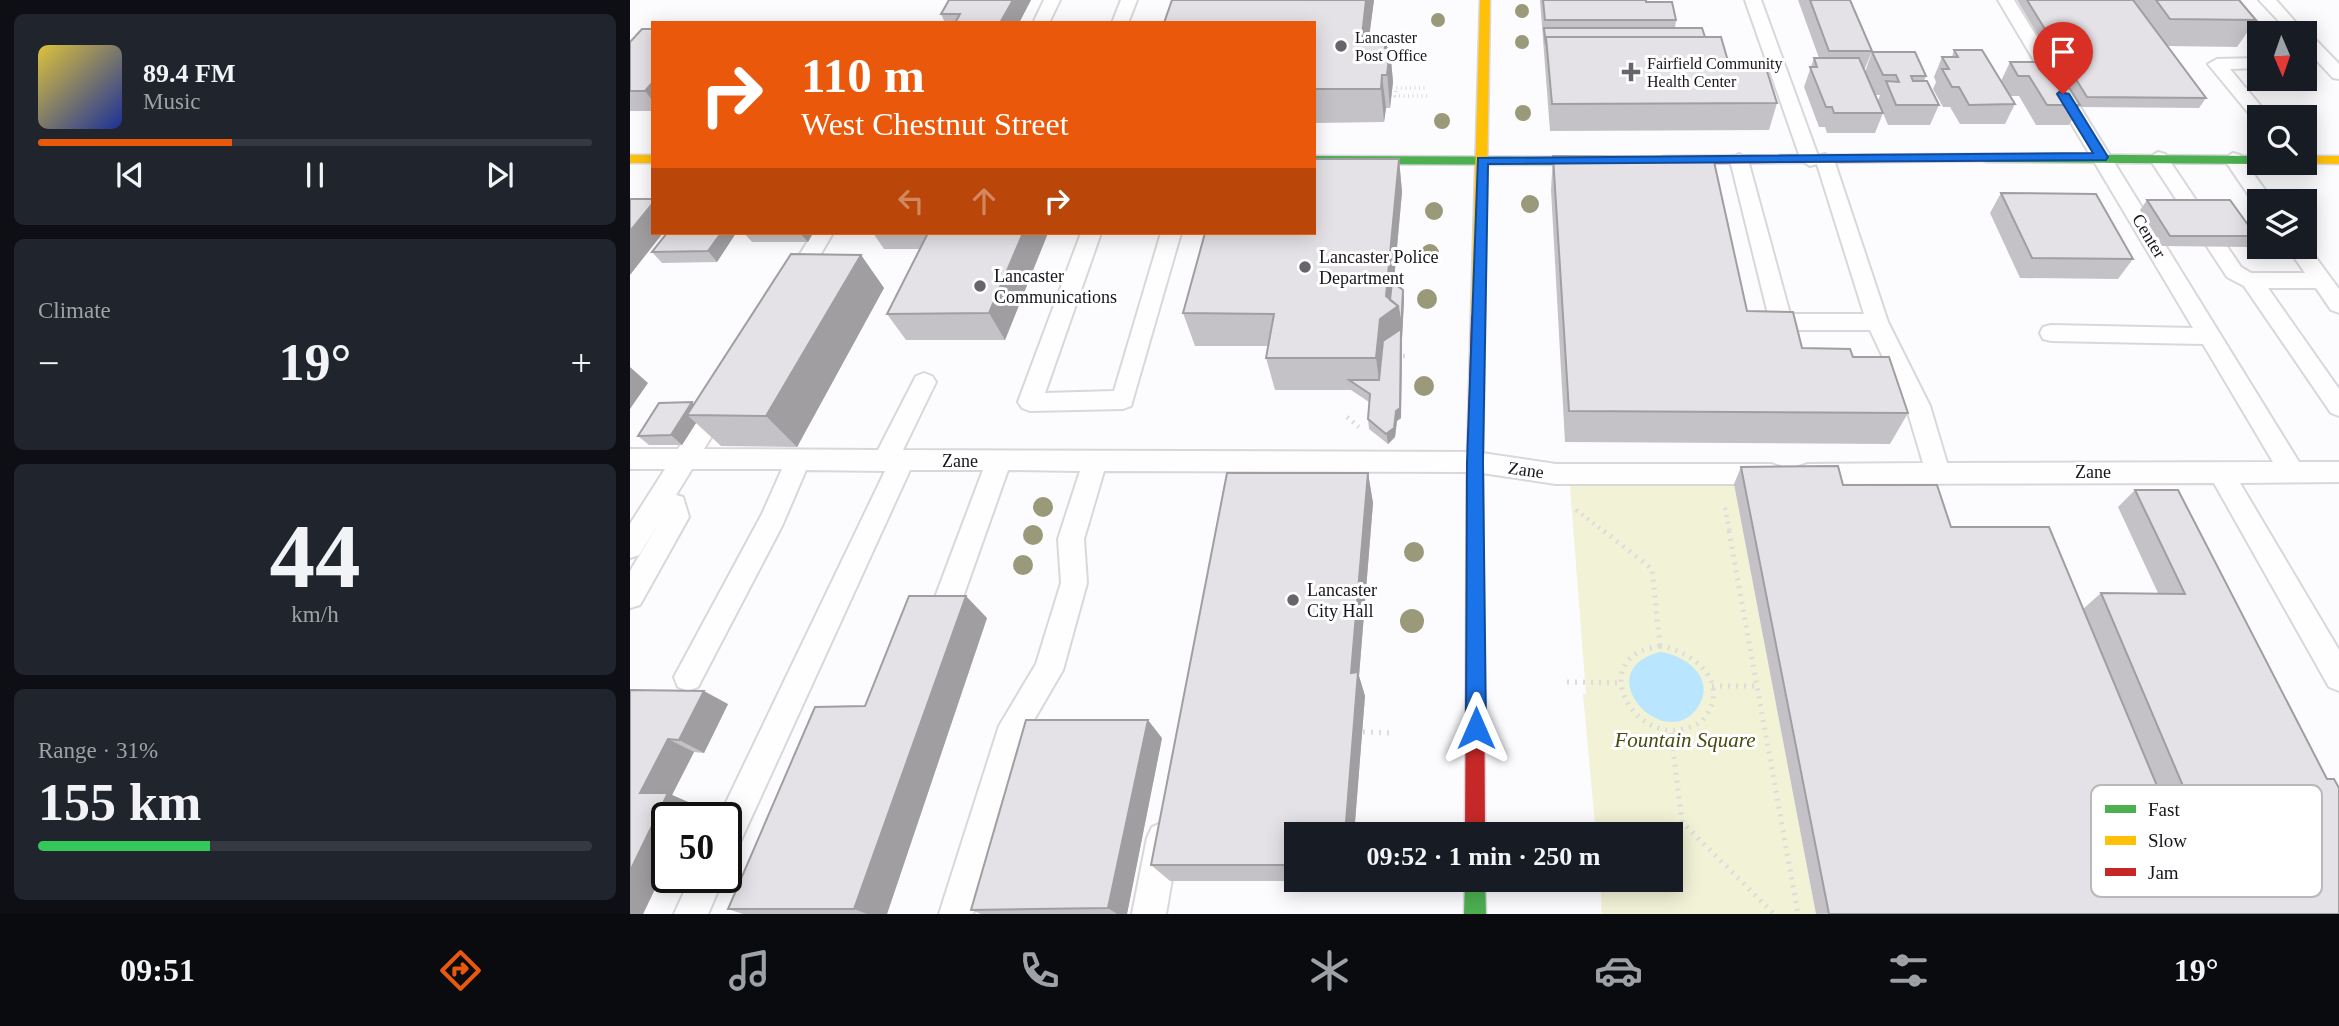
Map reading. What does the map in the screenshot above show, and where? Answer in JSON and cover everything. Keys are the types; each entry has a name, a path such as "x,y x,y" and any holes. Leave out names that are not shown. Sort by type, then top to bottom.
{"street":[{"path":"1475,822 1475,462 1485,0"},
{"path":"1651,160 2101,157 2247,160"},
{"path":"630,159 651,159"},
{"path":"1316,160 1625,160"},
{"path":"2317,160 2339,160"},
{"path":"1475,892 1475,914"}],"lane":[{"path":"1042,21 1052,0"},
{"path":"1121,21 1129,0"},
{"path":"1754,0 1877,322 1918,406 1938,473"},
{"name":"Center","path":"2006,0 2292,472"},
{"path":"2267,0 2287,21"},
{"path":"2317,52 2339,74"},
{"path":"2317,61 2326,61"},
{"path":"2247,63 2217,64 2251,105"},
{"path":"2158,158 2234,272 2251,280 2322,281"},
{"path":"2233,159 2254,189"},
{"path":"1739,160 1781,322 1877,322"},
{"path":"780,304 822,235"},
{"path":"1090,235 1030,402 1123,400 1170,235"},
{"path":"2306,259 2339,304"},
{"path":"2251,280 2339,408"},
{"path":"2051,333 2210,336"},
{"path":"742,802 894,461 924,382"},
{"path":"630,547 729,387"},
{"name":"Zane","path":"630,459 1095,461 1230,475 1475,462 1556,474 2339,472"},
{"path":"688,677 773,518 798,460"},
{"path":"948,600 999,461"},
{"path":"956,914 1014,726 1049,670 1074,583 1070,553 1072,539 1095,461"},
{"path":"2220,471 2339,677"},
{"path":"630,596 676,517 674,505 657,503"},
{"path":"1149,914 1167,818"},
{"path":"691,914 701,893"}],"path":[{"path":"1382,50 1382,58 1430,58"},
{"path":"1427,96 1395,96 1393,93 1396,88 1428,88"},
{"path":"1407,96 1408,88"},
{"path":"1391,356 1410,356"},
{"path":"1718,474 1798,914"},
{"path":"1567,503 1652,569 1660,646"},
{"path":"1650,647 1674,647 1700,662 1712,686 1712,701 1699,724 1671,733 1658,730 1637,718 1623,697 1622,683 1626,665 1632,658 1650,647"},
{"path":"1567,682 1622,683"},
{"path":"1712,686 1757,686"},
{"path":"1363,732 1391,733"},
{"path":"1671,733 1682,822 1774,914"}],"green space":[{"name":"Fountain Square","path":"1734,484 1816,914 1602,914 1601,892 1683,892 1683,822 1595,822 1583,694 1586,694 1570,486"}],"water":[{"path":"1660,652 1688,663 1701,678 1703,697 1698,707 1684,719 1668,722 1652,716 1639,705 1631,691 1630,676 1639,662"}],"building":[{"path":"949,0 1013,0 1001,21 956,21 960,14 941,14"},
{"name":"Lancaster Post Office","path":"1172,0 1366,0 1362,36 1386,36 1385,48 1390,49 1387,75 1382,75 1381,89 1316,89 1316,21 1165,21"},
{"path":"1543,0 1672,2 1676,20 1545,20"},
{"path":"1810,0 1850,0 1872,51 1829,51"},
{"path":"2027,0 2133,0 2206,98 2087,97"},
{"path":"2156,0 2239,0 2256,20 2170,19"},
{"path":"1544,28 1702,28 1705,37 1546,37 1546,45"},
{"path":"642,29 651,29 651,84 645,91 630,91 630,42"},
{"path":"1546,37 1721,37 1730,68 1766,68 1777,103 1552,104"},
{"path":"1954,50 1982,50 2015,104 1969,105 1959,87 1952,87 1942,69 1949,69 1942,57 1958,57"},
{"path":"1872,52 1915,52 1926,76 1911,76 1913,81 1927,81 1939,105 1896,105 1886,81 1899,82 1896,75 1883,75"},
{"path":"1814,58 1859,58 1883,113 1834,113 1832,107 1826,107 1810,67 1817,67"},
{"path":"2010,62 2053,62 2080,105 2047,105 2029,76 2018,76"},
{"path":"1553,156 1713,157 1747,311 1793,312 1802,348 1850,349 1853,357 1889,357 1908,413 1569,411"},
{"name":"Lancaster Police Department","path":"1316,159 1399,159 1386,296 1398,306 1380,319 1376,358 1266,358 1274,314 1183,313 1204,235 1316,235"},
{"path":"2001,193 2096,194 2133,259 2032,258"},
{"path":"630,199 651,199 651,205 630,231"},
{"path":"2147,200 2230,200 2247,224 2247,236 2170,236"},
{"path":"665,235 720,235 708,251 652,252"},
{"path":"927,235 1022,235 989,313 887,314"},
{"path":"791,254 861,255 766,416 687,415"},
{"path":"1392,282 1403,290 1401,329 1398,306 1390,300"},
{"path":"1401,329 1400,408 1396,411 1394,428 1386,434 1368,419 1370,394 1349,380 1379,380 1383,341"},
{"path":"692,402 671,435 638,436 659,403"},
{"path":"1838,466 1843,485 1937,485 1951,527 2049,527 2157,785 2091,785 2091,897 2322,897 2322,785 2183,785 2101,593 2185,594 2135,490 2178,490 2327,779 2334,779 2339,788 2339,914 1829,914 1741,467"},
{"name":"Lancaster City Hall","path":"1227,473 1368,473 1351,673 1358,672 1346,822 1284,822 1284,865 1151,865"},
{"path":"909,596 966,596 854,909 728,909 735,893 742,893 742,876 815,707 865,706"},
{"path":"630,690 704,691 679,740 668,739 640,793 668,793 664,802 651,802 651,828 630,871"},
{"path":"1026,720 1148,720 1108,908 971,910"}],"traffic: fast":[{"path":"1987,158 2247,160"},
{"path":"1316,160 1606,161"},
{"path":"1475,892 1475,914"}],"traffic: slow":[{"path":"1478,316 1485,0"},
{"path":"630,159 651,159"},
{"path":"2317,160 2339,160"}],"traffic: jam":[{"path":"1663,160 1987,158"},
{"path":"1475,822 1475,462 1478,316"}],"place":[{"name":"Lancaster Post Office","path":"1341,46"},
{"name":"Fairfield Community Health Center","path":"1631,72"},
{"name":"Lancaster Police Department","path":"1305,267"},
{"name":"Lancaster Communications","path":"980,286"},
{"name":"Lancaster City Hall","path":"1293,600"}],"route":[{"path":"1476,728 1475,462 1482,161 2101,157 2063,94"}]}
